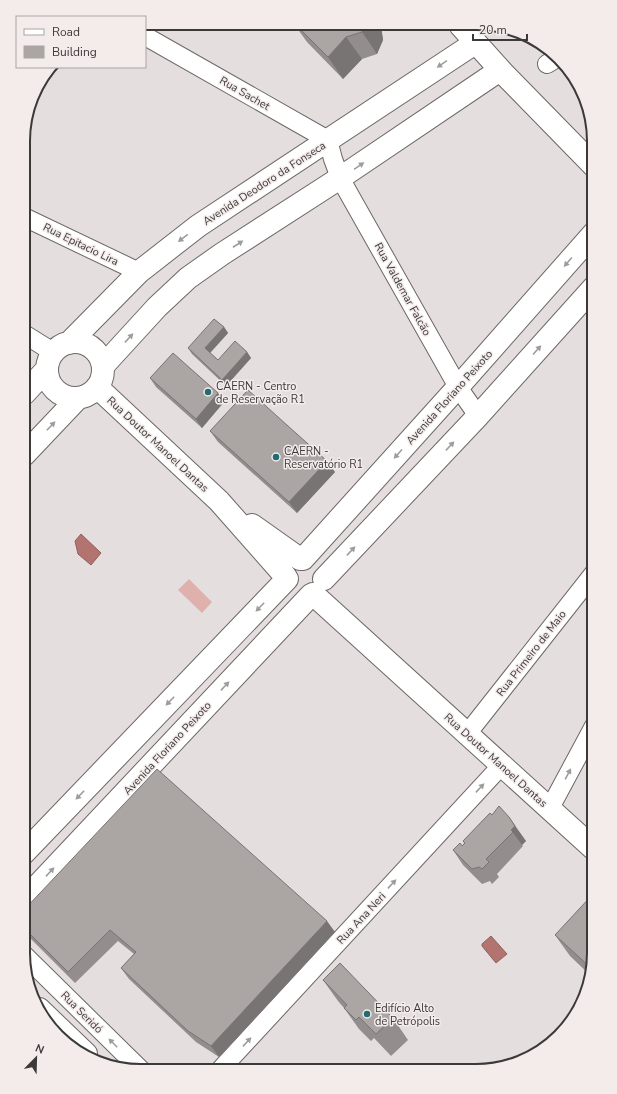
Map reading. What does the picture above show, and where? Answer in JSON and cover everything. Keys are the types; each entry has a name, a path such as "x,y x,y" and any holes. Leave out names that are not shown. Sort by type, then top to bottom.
{"main road":[{"path":"464,30 500,70 587,159"},
{"name":"Avenida Deodoro da Fonseca","path":"103,366 158,307 188,278 222,254 334,159 475,43"},
{"name":"Avenida Deodoro da Fonseca","path":"30,386 56,354 139,272 198,226 334,159 500,70"},
{"name":"Avenida Floriano Peixoto","path":"301,559 458,387 587,241"},
{"name":"Avenida Floriano Peixoto","path":"30,894 478,416 587,295"},
{"path":"30,448 78,398 92,392 97,387 102,377 103,366 100,358 94,350 82,344 56,354 48,378 52,386 60,393 68,397 78,398"},
{"name":"Rua Doutor Manoel Dantas","path":"97,387 219,501 287,578"},
{"name":"Rua Doutor Manoel Dantas","path":"219,501 301,559"},
{"path":"301,559 308,559 318,564 322,568 318,587 305,596 295,593 288,585 287,578 290,566 301,559"},
{"path":"30,847 287,578"},
{"name":"Rua Doutor Manoel Dantas","path":"318,587 397,671 501,766 587,841"}],"street":[{"name":"Rua Sachet","path":"146,37 334,159"},
{"name":"Rua Valdemar Falcão","path":"334,159 458,387 478,416"},
{"name":"Rua Epitacio Lira","path":"30,220 139,272"},
{"path":"30,338 56,354"},
{"name":"Rua Primeiro de Maio","path":"467,734 587,582"},
{"path":"550,808 587,739"},
{"name":"Rua Ana Neri","path":"226,1064 501,766"},
{"name":"Rua Seridó","path":"30,961 134,1064"},
{"path":"53,1020 78,1044"}],"shaded area":[{"path":"81,534 101,553 91,565 78,554 75,541"},
{"path":"189,579 212,602 202,613 178,590"},
{"path":"491,936 507,954 496,963 482,946 482,944"}],"building":[{"path":"301,30 363,30 362,32 346,37 328,57"},
{"path":"214,319 224,327 205,348 218,360 235,341 247,352 222,380 188,348"},
{"path":"173,353 218,393 196,419 150,378"},
{"name":"CAERN - Reservatório R1","path":"248,390 327,461 289,502 210,431"},
{"path":"157,769 327,921 211,1046 188,1031 121,968 136,952 110,930 68,972 30,934 30,904"},
{"path":"499,806 515,826 511,830 513,832 486,859 489,862 482,869 479,867 472,869 453,850 460,843 462,846 465,843 463,841 490,813 492,815"},
{"path":"587,900 586,964 555,935"},
{"path":"340,963 393,1018 376,1034 359,1017 356,1020 344,1008 347,1005 323,980"}],"place":[{"name":"CAERN - Centro de Reservação R1","path":"208,392"},
{"name":"CAERN - Reservatório R1","path":"276,457"},
{"name":"Edifício Alto de Petrópolis","path":"367,1014"}]}
